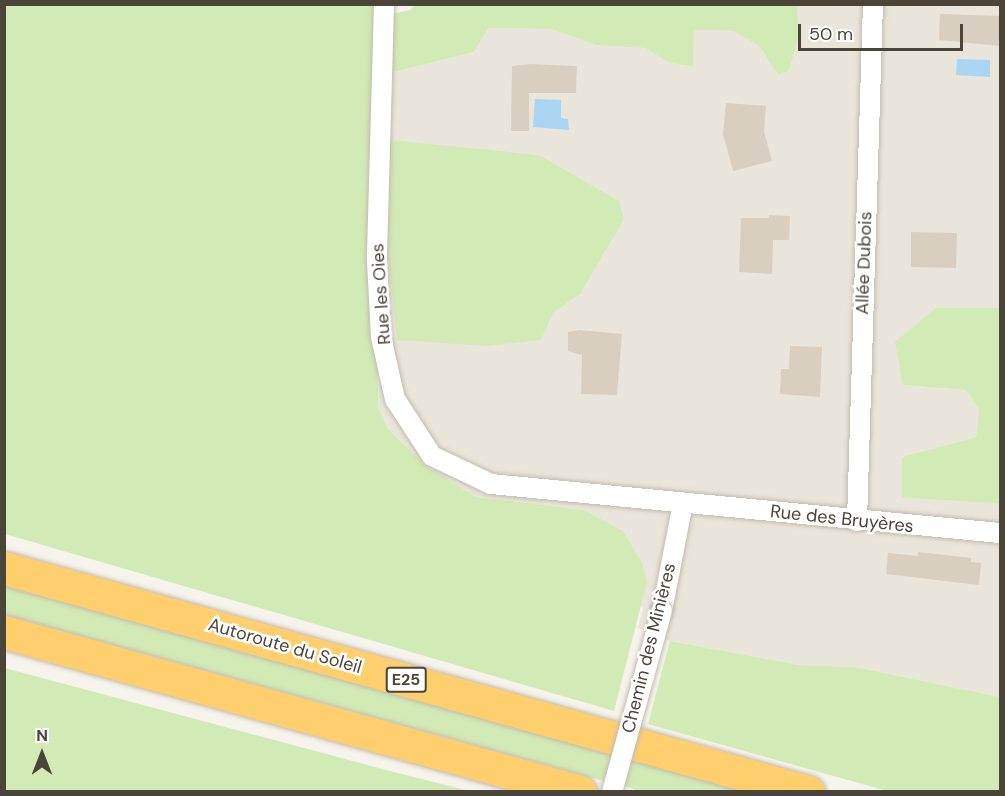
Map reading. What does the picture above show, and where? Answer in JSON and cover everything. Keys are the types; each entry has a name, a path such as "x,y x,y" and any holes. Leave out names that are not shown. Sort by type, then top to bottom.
{"highway":[{"name":"Autoroute du Soleil","path":"4,568 808,792"},
{"path":"4,632 580,792"}],"street":[{"name":"Rue les Oies","path":"384,4 377,261 381,337 395,399 412,432 432,456 491,484 683,503"},
{"name":"Allée Dubois","path":"857,521 873,4"},
{"name":"Rue des Bruyères","path":"683,503 1000,533"},
{"name":"Chemin des Minières","path":"612,792 662,611 683,503"}],"shaded area":[{"path":"797,5 1000,5 1000,308 936,308 903,385 966,390 979,409 976,437 902,457 902,496 1000,504 1000,697 855,667 799,665 670,641 638,628 643,609 584,510 476,497 426,466 388,429 378,407 391,73 474,52 487,28 551,29 596,45 645,48 671,63 692,65 694,30 735,31 759,46 778,75 789,71 799,36","holes":["484,151 539,155 580,294 553,313"]}],"green space":[{"path":"4,5 377,5 378,407 388,429 426,466 476,497 584,510 623,531 642,563 647,582 614,711 5,534"},
{"path":"415,5 797,5 799,36 789,71 778,75 759,46 734,31 694,30 693,66 670,63 645,48 596,45 551,29 488,28 474,52 391,73 393,14 410,10"},
{"path":"388,140 539,155 619,201 624,219 580,294 553,313 541,340 488,346 397,340 387,242"},
{"path":"936,308 1000,308 1000,504 902,497 902,457 976,437 979,409 966,390 903,385 895,342"},
{"path":"4,581 613,752 604,781 5,615"},
{"path":"670,641 799,665 855,667 1000,697 1000,791 887,791 648,724"},
{"path":"5,668 390,771 470,791 5,791"},
{"path":"631,754 762,791 643,792 623,786"}],"water":[{"path":"957,59 990,60 990,77 956,75"},
{"path":"535,99 561,100 561,118 568,119 569,130 533,127"}],"building":[{"path":"940,14 1000,16 1000,46 939,40"},
{"path":"530,64 577,66 576,93 529,93 529,131 511,131 512,66"},
{"path":"726,103 766,106 764,131 772,161 733,171 723,134"},
{"path":"769,215 790,216 789,240 773,240 772,274 739,272 741,218 769,218"},
{"path":"911,232 957,233 956,268 911,267"},
{"path":"580,330 622,334 617,395 581,394 582,355 568,351 568,332"},
{"path":"790,346 822,347 820,397 780,394 781,369 789,369"},
{"path":"918,552 971,558 971,562 981,563 979,585 886,574 888,553 918,556"}]}
